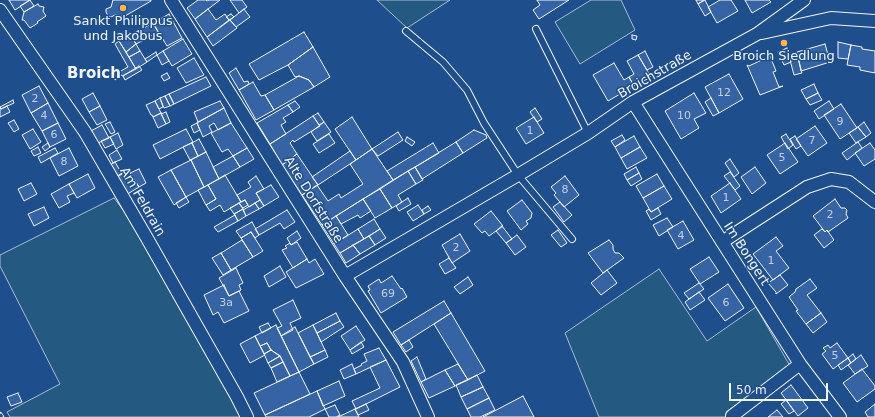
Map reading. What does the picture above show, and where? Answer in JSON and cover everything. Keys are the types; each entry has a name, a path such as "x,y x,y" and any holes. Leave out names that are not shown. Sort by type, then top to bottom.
{"street":[{"name":"Alte Dorfstraße","path":"171,0 345,276 403,362 427,417"},
{"name":"Broichstraße","path":"345,276 588,133 633,102 756,34 804,0"},
{"name":"Am Feldrain","path":"0,10 85,132 148,240 247,417"},
{"path":"756,34 830,18 875,21"},
{"name":"Im Bongert","path":"633,102 800,364 840,417"},
{"path":"722,242 807,187 830,179 849,182 875,202"},
{"path":"732,416 800,364"}],"lane":[{"path":"536,29 588,133"},
{"path":"406,32 443,62 467,90 484,123 518,175 572,238"}],"shaded area":[{"path":"377,0 450,0 407,28"},
{"path":"591,0 621,0 635,30 580,64 555,22"},
{"path":"114,198 130,219 242,417 10,417 7,412 60,384 0,266 0,255"},
{"path":"659,269 707,341 756,307 790,366 726,412 729,417 599,417 565,333"}],"building":[{"path":"9,0 30,0 15,10"},
{"path":"30,0 34,6 24,12 20,6"},
{"name":"Sankt Philippus und Jakobus","path":"113,0 151,1 125,16 115,15 111,17 108,16 106,9 111,7"},
{"path":"198,0 220,0 195,19 187,8"},
{"path":"230,0 242,0 247,7 239,13"},
{"path":"537,0 569,0 539,19 533,10 540,5"},
{"path":"696,0 704,0 698,4"},
{"path":"705,0 711,12 705,16 698,4"},
{"path":"720,0 731,0 738,11 717,23 708,7"},
{"path":"745,0 769,0 771,2 752,13"},
{"path":"38,4 39,6 44,7 43,11 46,16 30,28 24,20 22,20 24,12"},
{"path":"208,9 216,20 225,14 229,20 207,37 195,19"},
{"path":"244,9 250,17 236,27 230,20"},
{"path":"169,14 182,38 167,46 153,23"},
{"path":"231,14 234,17 229,20 226,17"},
{"path":"230,20 237,28 213,46 207,37"},
{"path":"153,23 158,32 144,40 138,31"},
{"path":"138,31 144,40 136,44 131,35"},
{"path":"304,32 313,47 288,65 259,80 249,64"},
{"path":"131,35 136,44 126,52 119,41"},
{"path":"632,35 637,36 636,40 632,39"},
{"path":"183,39 192,54 172,66 163,51"},
{"path":"119,41 136,69 122,76 119,72 128,67 115,44"},
{"path":"838,42 851,45 848,59 838,58"},
{"path":"136,44 140,51 129,57 126,52"},
{"path":"825,44 830,62 801,71 797,52"},
{"path":"851,45 862,47 862,49 875,51 875,73 860,70 860,67 847,65"},
{"path":"313,47 330,77 314,87 309,80 299,76 295,77 288,65"},
{"path":"787,48 791,62 784,65 778,52"},
{"path":"140,51 147,62 136,69 129,57"},
{"path":"163,51 169,61 162,65 157,55"},
{"path":"645,51 653,67 647,70 638,55"},
{"path":"156,52 157,55 147,62 145,59"},
{"path":"638,55 651,77 634,86 629,77 634,74 627,61"},
{"path":"770,56 776,71 773,72 779,87 783,86 760,95 747,65 749,66"},
{"path":"194,58 204,75 186,83 177,68"},
{"path":"798,58 802,73 794,75 790,60"},
{"path":"614,63 624,80 629,77 634,86 608,101 593,75"},
{"path":"139,66 142,70 125,80 123,76"},
{"path":"236,68 244,82 248,81 249,84 239,90 229,73"},
{"path":"119,72 121,76 115,80 113,76"},
{"path":"167,73 170,78 164,81 161,76"},
{"path":"729,74 743,99 719,113 705,87"},
{"path":"299,76 309,80 314,87 274,110 265,95"},
{"path":"206,77 211,86 174,104 169,94"},
{"path":"253,82 261,96 265,95 274,110 256,120 239,90"},
{"path":"814,84 818,93 806,99 801,90"},
{"path":"39,86 48,103 31,113 22,95"},
{"path":"93,93 100,106 89,112 82,99"},
{"path":"694,93 706,113 694,119 699,128 681,139 665,111"},
{"path":"818,93 822,100 810,105 806,99"},
{"path":"169,94 174,104 170,106 165,96"},
{"path":"165,96 170,106 164,108 160,98"},
{"path":"160,98 163,107 159,109 155,101"},
{"path":"711,98 719,113 713,116 705,102"},
{"path":"13,100 14,103 1,109 0,107"},
{"path":"155,101 161,113 153,117 146,105"},
{"path":"220,101 224,108 198,122 194,112"},
{"path":"295,101 300,107 293,112 288,105"},
{"path":"829,101 834,109 819,119 814,111"},
{"path":"48,103 58,123 42,131 31,113"},
{"path":"841,104 857,128 840,139 824,115"},
{"path":"288,105 293,112 283,118 286,122 281,125 286,134 270,144 257,123"},
{"path":"7,106 10,112 0,117 0,107 1,109"},
{"path":"100,106 107,120 97,125 89,112"},
{"path":"224,108 231,123 218,130 214,123 209,126 212,132 203,137 197,123"},
{"path":"535,108 542,119 537,122 530,112"},
{"path":"166,112 170,122 166,124 161,114"},
{"path":"161,113 166,124 158,128 153,117"},
{"path":"318,113 324,122 319,125 313,116"},
{"path":"313,116 320,126 290,143 297,154 282,165 270,144"},
{"path":"352,117 372,149 356,160 335,129"},
{"path":"534,117 544,133 526,144 516,128"},
{"path":"14,120 19,129 14,132 8,123"},
{"path":"110,122 115,132 111,134 105,124"},
{"path":"324,122 331,132 317,141 311,132"},
{"path":"864,122 871,133 866,137 858,127"},
{"path":"58,123 66,139 50,147 42,131"},
{"path":"197,123 200,130 194,133 191,126"},
{"path":"231,123 247,148 233,156 228,149 222,152 211,133"},
{"path":"102,125 109,138 96,144 89,132"},
{"path":"815,126 827,143 808,156 796,139"},
{"path":"858,127 866,137 856,143 849,133"},
{"path":"33,129 41,142 30,149 22,135"},
{"path":"186,129 193,142 160,159 153,145"},
{"path":"474,130 486,135 487,138 463,153 456,142"},
{"path":"398,132 403,140 378,156 372,149"},
{"path":"118,133 123,145 116,149 110,137"},
{"path":"329,134 335,143 319,153 313,144"},
{"path":"786,134 793,145 788,149 781,137"},
{"path":"622,135 625,140 615,147 611,141"},
{"path":"634,136 640,147 621,158 615,147"},
{"path":"795,136 801,146 796,149 790,139"},
{"path":"110,137 114,144 105,148 101,141"},
{"path":"407,137 415,142 412,146 405,141"},
{"path":"199,139 206,152 198,156 192,143"},
{"path":"456,142 463,153 422,179 415,167"},
{"path":"858,142 862,148 847,160 842,153"},
{"path":"48,143 50,147 45,151 42,147"},
{"path":"192,143 198,156 190,160 183,147"},
{"path":"433,143 439,153 393,180 387,171"},
{"path":"785,143 798,162 780,174 767,155"},
{"path":"870,143 875,150 875,159 864,166 855,153"},
{"path":"38,147 41,153 34,156 31,151"},
{"path":"640,147 647,158 627,169 621,158"},
{"path":"55,148 58,153 41,163 38,157"},
{"path":"69,148 78,166 59,176 50,158"},
{"path":"247,148 254,159 240,167 233,156"},
{"path":"372,149 393,180 322,225 302,195 317,185 328,201 339,194 341,198 363,184 350,164"},
{"path":"117,150 122,159 113,163 109,155"},
{"path":"350,151 356,160 318,185 312,177"},
{"path":"206,152 219,179 204,187 191,160"},
{"path":"297,154 318,185 302,195 282,165"},
{"path":"233,156 240,167 219,179 213,167"},
{"path":"730,159 739,173 734,177 725,163"},
{"path":"191,160 204,187 186,197 171,170"},
{"path":"115,162 122,174 116,178 108,166"},
{"path":"415,167 423,180 416,184 408,171"},
{"path":"636,167 639,173 627,180 624,174"},
{"path":"755,167 766,183 752,194 741,177"},
{"path":"128,169 139,187 126,195 116,177"},
{"path":"139,169 146,183 139,187 130,173"},
{"path":"171,170 186,197 174,205 158,177"},
{"path":"408,171 416,184 398,195 402,202 392,208 380,189"},
{"path":"730,172 740,186 735,190 724,176"},
{"path":"639,173 642,179 631,186 627,180"},
{"path":"88,174 95,188 77,198 69,184"},
{"path":"657,174 664,186 643,198 636,186"},
{"path":"225,175 241,202 224,212 220,205 210,211 206,205 216,199 208,185"},
{"path":"256,176 264,189 256,193 260,200 249,207 245,200 241,202 237,195 251,187 248,182"},
{"path":"565,176 579,195 564,207 554,195 556,193 551,187"},
{"path":"31,183 37,194 24,201 18,189"},
{"path":"730,183 741,199 721,213 711,196"},
{"path":"69,184 74,193 67,196 70,202 59,208 51,194"},
{"path":"208,185 216,199 206,205 198,190"},
{"path":"271,185 279,197 264,206 256,193"},
{"path":"664,186 672,199 651,212 643,198"},
{"path":"380,189 392,208 375,218 363,199"},
{"path":"186,197 189,202 179,208 176,203"},
{"path":"408,198 411,204 399,211 396,206"},
{"path":"363,199 371,211 360,218 358,215 341,224 336,216"},
{"path":"835,199 841,208 845,208 847,210 846,214 848,218 828,232 827,230 825,232 813,216"},
{"path":"245,200 248,205 243,208 239,203"},
{"path":"260,200 264,206 259,209 255,203"},
{"path":"522,200 532,213 531,218 526,221 528,224 521,230 507,211"},
{"path":"560,202 572,215 564,222 553,207"},
{"path":"239,203 243,209 234,214 230,208"},
{"path":"255,203 259,209 246,216 243,210"},
{"path":"418,205 424,214 413,221 407,212"},
{"path":"428,206 431,210 424,214 422,210"},
{"path":"44,207 49,218 34,226 28,214"},
{"path":"658,208 661,214 651,220 646,211 649,209 651,212"},
{"path":"243,209 246,216 238,221 234,214"},
{"path":"287,210 295,222 284,229 280,223 259,235 255,229"},
{"path":"491,211 503,226 489,236 485,231 482,233 474,224"},
{"path":"235,215 238,221 218,232 214,227"},
{"path":"336,216 348,235 334,244 322,225"},
{"path":"667,218 673,227 659,236 653,225"},
{"path":"374,219 380,229 364,239 358,229"},
{"path":"683,221 694,240 678,249 667,230"},
{"path":"252,222 259,235 255,238 251,232 241,238 236,231"},
{"path":"502,226 512,239 506,243 496,231"},
{"path":"358,229 364,239 340,253 334,244"},
{"path":"380,229 386,238 375,245 369,236"},
{"path":"822,229 825,232 827,230 834,240 824,248 814,235"},
{"path":"558,230 567,243 561,247 551,235"},
{"path":"297,231 301,238 291,245 287,238"},
{"path":"251,232 263,251 253,257 241,238"},
{"path":"460,234 470,251 452,263 442,245"},
{"path":"517,235 526,247 515,255 506,243"},
{"path":"369,236 375,245 360,254 353,245"},
{"path":"776,237 783,246 776,251 789,268 773,280 753,254"},
{"path":"242,240 253,257 231,270 221,253"},
{"path":"609,240 613,245 615,253 619,253 624,258 603,273 588,253"},
{"path":"297,242 307,259 293,268 282,250 287,248 285,246 290,243 291,245"},
{"path":"353,245 360,254 346,263 340,253"},
{"path":"221,253 231,270 223,275 212,258"},
{"path":"709,257 719,272 700,284 690,269"},
{"path":"449,258 456,268 445,274 439,264"},
{"path":"307,259 309,263 315,259 324,274 296,288 286,272"},
{"path":"280,266 286,277 269,287 264,276"},
{"path":"236,268 243,283 239,285 241,290 229,296 219,278"},
{"path":"607,270 617,283 601,295 591,283"},
{"path":"780,275 788,285 776,294 768,283"},
{"path":"392,276 407,297 381,313 368,291 370,290 368,286 379,279 381,283"},
{"path":"468,277 473,285 460,294 454,287"},
{"path":"810,279 817,288 807,295 821,313 806,324 796,311 798,310 789,297 795,292 796,289"},
{"path":"699,283 704,289 689,299 684,293"},
{"path":"728,284 744,308 725,321 708,298"},
{"path":"224,285 229,296 239,291 249,311 224,323 218,312 213,315 204,295"},
{"path":"699,292 705,300 690,310 685,302"},
{"path":"293,300 301,318 290,323 293,330 281,336 277,328 282,326 273,310"},
{"path":"444,301 451,313 401,345 393,332"},
{"path":"336,313 340,321 317,333 313,325"},
{"path":"451,313 485,371 468,380 434,324"},
{"path":"821,313 827,322 813,333 806,324"},
{"path":"340,321 344,327 321,342 317,333"},
{"path":"268,323 271,328 262,333 259,327"},
{"path":"276,325 299,372 290,376 280,356 271,350 267,343 260,346 255,336"},
{"path":"313,325 325,350 310,357 298,333"},
{"path":"356,326 365,340 350,350 341,336"},
{"path":"295,327 314,364 299,372 281,336"},
{"path":"255,336 265,355 250,363 240,344"},
{"path":"409,340 413,347 406,352 401,345"},
{"path":"361,342 364,347 352,354 350,350"},
{"path":"267,343 271,350 264,354 260,346"},
{"path":"837,343 848,358 833,369 822,354 826,351 823,348 828,345 830,348"},
{"path":"379,348 386,360 356,374 354,369 367,361 364,354"},
{"path":"271,350 280,356 268,363 264,354"},
{"path":"325,350 328,357 314,364 310,357"},
{"path":"853,354 856,359 851,363 848,358"},
{"path":"861,355 868,366 855,374 848,365"},
{"path":"280,356 283,362 271,368 268,363"},
{"path":"417,357 426,379 421,382 411,361"},
{"path":"848,358 851,363 841,370 838,365"},
{"path":"386,360 400,387 356,409 352,401 380,388 370,367"},
{"path":"283,362 290,376 277,382 271,368"},
{"path":"352,364 356,374 344,379 340,370"},
{"path":"458,364 468,380 455,386 445,370"},
{"path":"862,369 875,386 875,389 857,402 843,383"},
{"path":"445,370 455,386 429,398 421,382"},
{"path":"299,372 310,394 265,415 254,393"},
{"path":"477,375 483,387 461,397 456,385"},
{"path":"339,381 345,396 323,406 317,391"},
{"path":"791,385 808,408 798,416 781,393"},
{"path":"483,387 489,398 467,409 461,397"},
{"path":"317,391 325,409 309,417 266,417 265,415"},
{"path":"18,393 22,402 11,406 7,397"},
{"path":"523,396 534,417 483,417"},
{"path":"489,398 495,410 480,417 471,417 467,409"},
{"path":"786,400 794,411 789,414 781,404"},
{"path":"366,404 369,410 358,415 355,409"},
{"path":"875,404 875,417 868,417 865,412"},
{"path":"335,405 340,415 336,417 329,417 325,409"},
{"path":"355,409 359,417 338,417"},
{"path":"777,410 783,417 768,417"}],"place":[{"name":"Sankt Philippus und Jakobus","path":"123,8"},
{"name":"Broich Siedlung","path":"784,43"}],"district":[{"name":"Broich","path":"94,74"}]}
